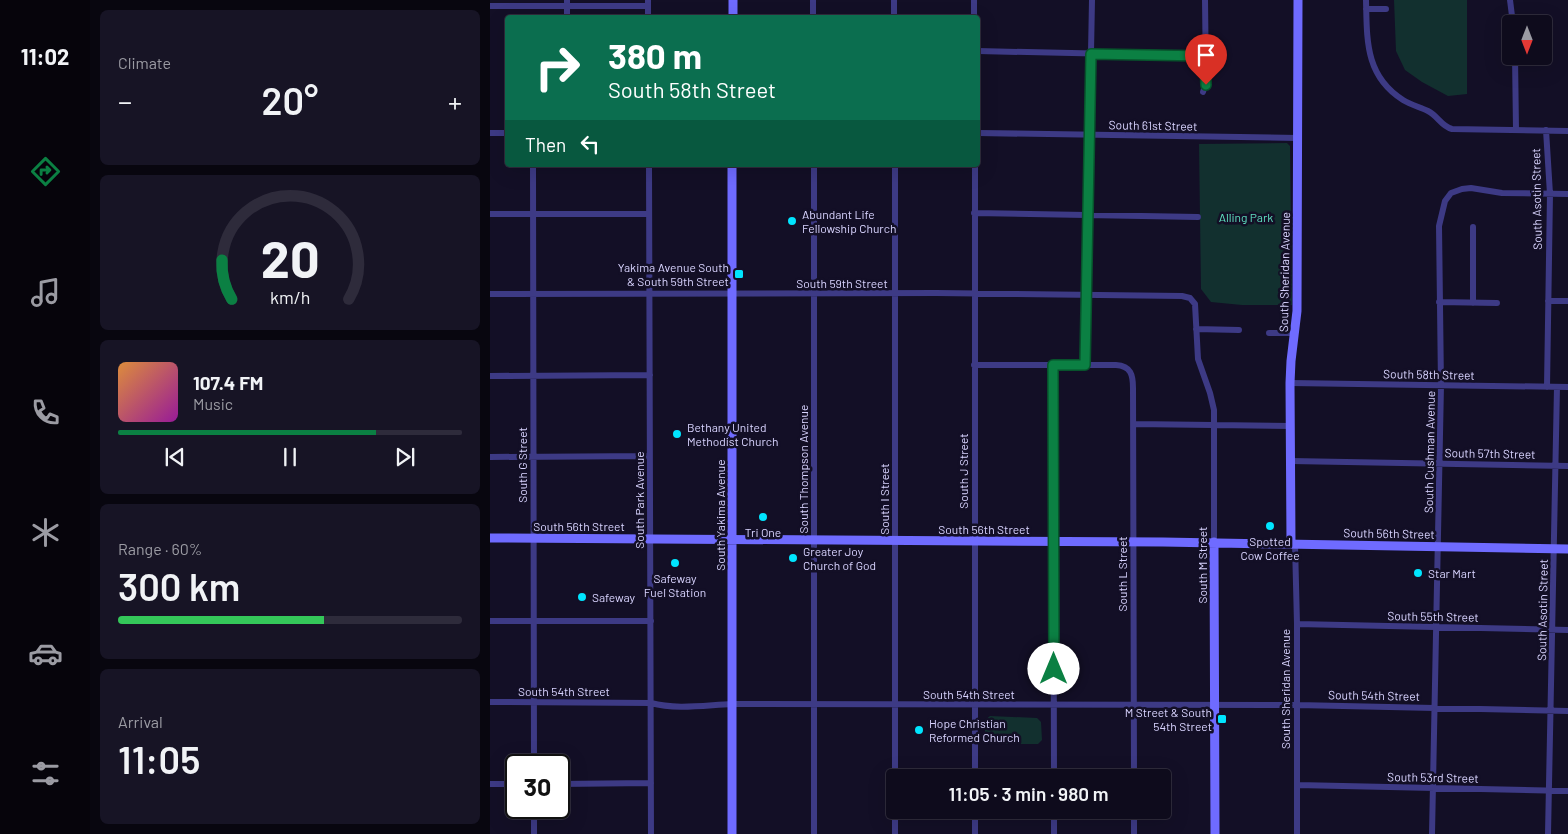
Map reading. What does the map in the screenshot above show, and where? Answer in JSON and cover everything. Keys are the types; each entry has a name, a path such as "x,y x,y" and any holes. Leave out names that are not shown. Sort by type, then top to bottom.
{"main road":[{"path":"733,0 733,15"},
{"name":"South Sheridan Avenue","path":"1293,543 1290,383 1291,357 1296,333 1297,312 1298,0"},
{"name":"South Yakima Avenue","path":"732,167 732,834"},
{"name":"South 56th Street","path":"490,538 1214,542 1568,549"},
{"name":"South M Street","path":"1214,542 1215,834"}],"street":[{"path":"813,0 813,15"},
{"path":"894,0 894,15"},
{"path":"974,0 974,15"},
{"path":"974,365 1085,365 1092,0"},
{"path":"1203,92 1206,82 1205,0"},
{"path":"1366,0 1368,47 1375,70 1383,82 1404,100 1431,113 1443,126 1460,130 1568,131"},
{"path":"1510,0 1512,15"},
{"path":"490,6 567,3 648,3"},
{"path":"1366,9 1386,9"},
{"path":"980,51 1205,56"},
{"path":"1515,65 1516,130"},
{"name":"South Asotin Street","path":"1546,130 1550,194 1547,387"},
{"path":"490,133 505,133"},
{"name":"South 61st Street","path":"980,133 1298,138"},
{"name":"South G Street","path":"533,167 534,754"},
{"name":"South Park Avenue","path":"649,167 651,834"},
{"name":"South Thompson Avenue","path":"814,167 814,834"},
{"name":"South I Street","path":"895,167 895,834"},
{"name":"South J Street","path":"975,167 975,769"},
{"name":"South Cushman Avenue","path":"1432,834 1440,464 1440,222 1443,206 1451,193 1462,189 1471,188 1496,193 1550,194"},
{"path":"1550,194 1568,194"},
{"path":"974,213 1198,217"},
{"path":"490,214 649,214"},
{"path":"1473,226 1474,303"},
{"name":"South 59th Street","path":"490,294 975,294 1182,296 1193,300"},
{"name":"South M Street","path":"1193,300 1196,308 1198,363 1212,399 1214,425 1214,542"},
{"path":"1548,301 1568,301"},
{"path":"1439,302 1497,303"},
{"path":"1196,329 1240,330"},
{"path":"1269,333 1296,333"},
{"path":"1053,365 1054,769"},
{"name":"South L Street","path":"1085,365 1120,365 1127,367 1131,372 1133,381 1134,769"},
{"path":"490,376 650,375"},
{"name":"South 58th Street","path":"1290,383 1568,387"},
{"name":"South Asotin Street","path":"1548,834 1557,387"},
{"path":"1134,424 1291,426"},
{"path":"490,457 649,456"},
{"name":"South 57th Street","path":"1291,461 1568,466"},
{"name":"South Sheridan Avenue","path":"1293,543 1297,624 1298,834"},
{"path":"490,620 650,621"},
{"name":"South 55th Street","path":"1297,624 1568,630"},
{"name":"South 54th Street","path":"490,702 651,703 692,706 732,704 975,706 1297,705 1568,711"},
{"path":"570,784 651,783"},
{"path":"490,784 505,784"},
{"name":"South 53rd Street","path":"1297,785 1568,791"},
{"path":"534,819 534,834"},
{"path":"975,819 975,834"},
{"path":"1054,819 1054,834"},
{"path":"1134,819 1134,834"}],"green space":[{"path":"1394,0 1467,0 1467,94 1448,96 1405,70 1396,51"},
{"name":"Alling Park","path":"1287,143 1290,146 1292,305 1242,305 1211,302 1201,289 1199,144"},
{"path":"990,716 1037,718 1041,722 1042,740 1038,744 988,744 985,742 985,720"}],"place":[{"name":"Abundant Life Fellowship Church","path":"792,221"},
{"name":"Yakima Avenue South & South 59th Street","path":"739,274"},
{"name":"Bethany United Methodist Church","path":"677,434"},
{"name":"Tri One","path":"763,517"},
{"name":"Spotted Cow Coffee","path":"1270,526"},
{"name":"Greater Joy Church of God","path":"793,558"},
{"name":"Safeway Fuel Station","path":"675,563"},
{"name":"Star Mart","path":"1418,573"},
{"name":"Safeway","path":"582,597"},
{"name":"M Street & South 54th Street","path":"1222,719"},
{"name":"Hope Christian Reformed Church","path":"919,730"}],"route":[{"path":"1054,669 1053,365 1085,365 1091,54 1205,56 1206,85"}]}
